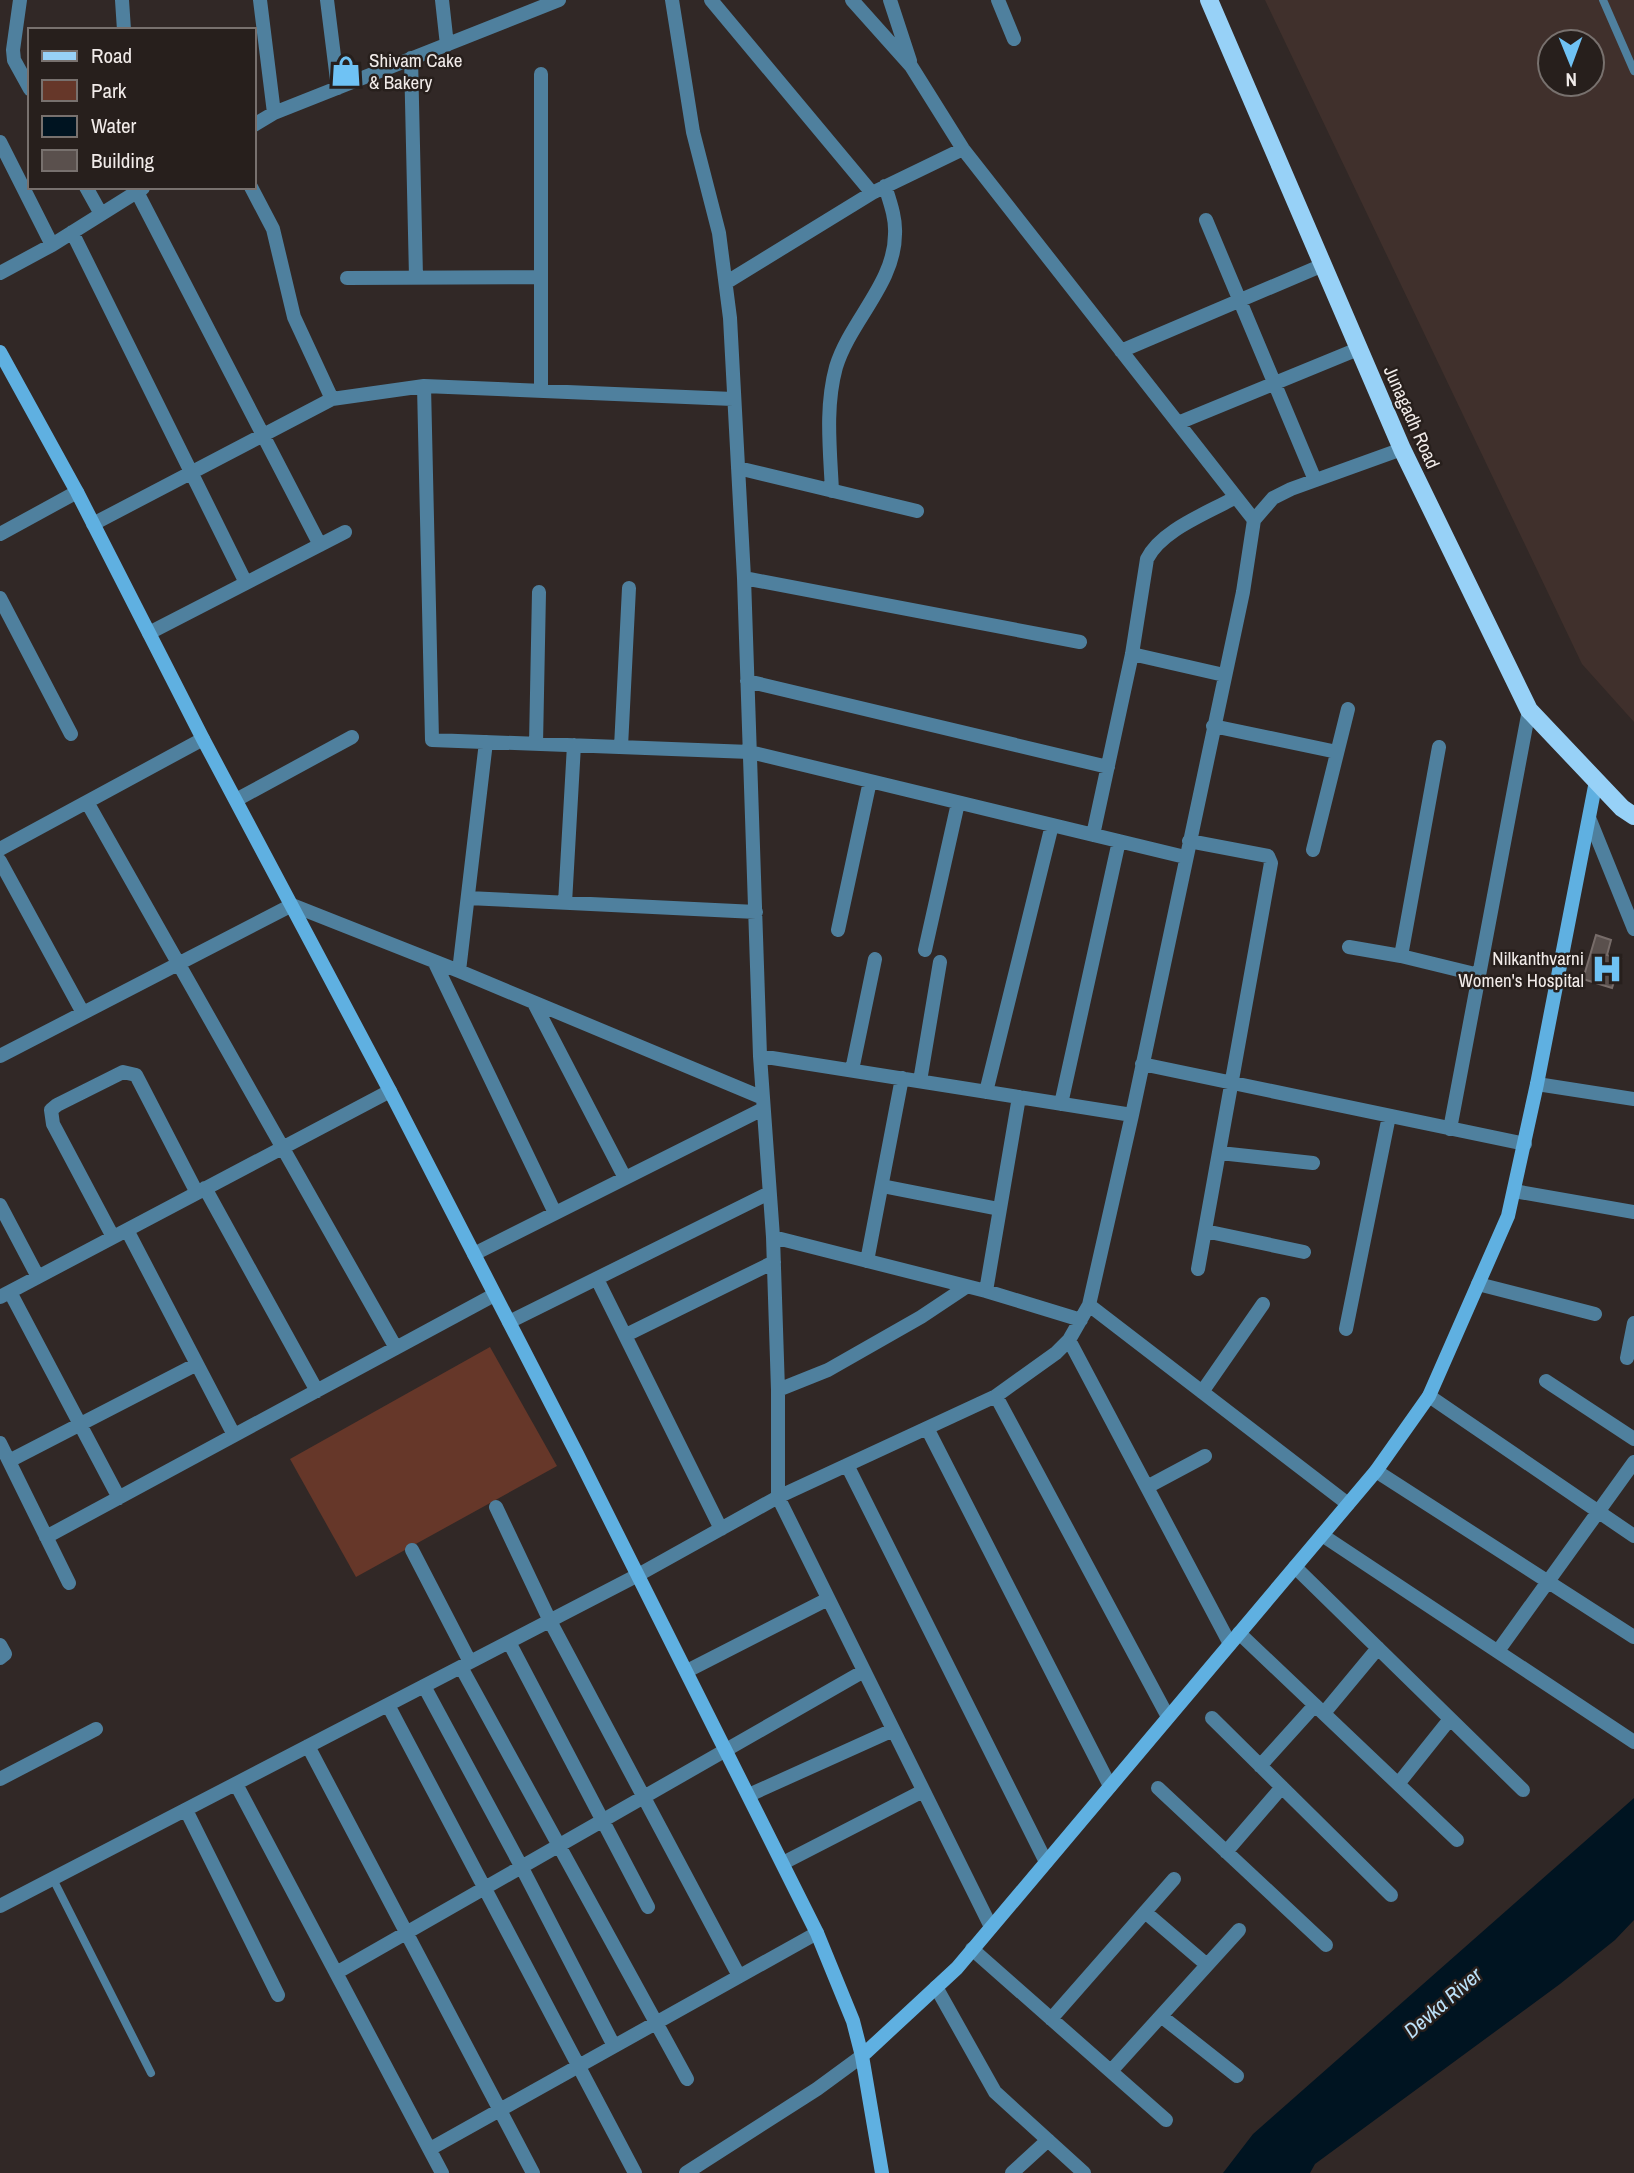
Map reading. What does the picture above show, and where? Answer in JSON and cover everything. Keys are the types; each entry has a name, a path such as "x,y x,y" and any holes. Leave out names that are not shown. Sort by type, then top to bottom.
{"main road":[{"name":"Junagadh Road","path":"1209,0 1402,449 1530,710 1622,808 1634,816"}],"street":[{"path":"20,0 13,50 14,60 28,85"},
{"path":"122,0 124,28"},
{"path":"260,0 274,113"},
{"path":"327,0 338,88"},
{"path":"442,0 447,45"},
{"path":"672,0 693,132 719,233 727,282 744,578 760,1056 774,1237 778,1497 991,1927"},
{"path":"712,0 879,189 894,219 893,252 886,272 836,366 828,420 832,491"},
{"path":"852,0 911,66 963,149 1254,520"},
{"path":"890,0 911,66"},
{"path":"998,0 1014,38"},
{"path":"256,124 274,113 553,1"},
{"path":"411,58 416,277"},
{"path":"541,74 541,391"},
{"path":"0,142 52,245"},
{"path":"727,282 879,189 963,149"},
{"path":"87,189 101,214"},
{"path":"0,273 52,245 140,189 320,545"},
{"path":"252,189 273,229 294,317 332,399"},
{"path":"1206,219 1315,480"},
{"path":"72,232 246,583"},
{"path":"1121,351 1323,265"},
{"path":"346,278 541,277"},
{"path":"1178,424 1358,348"},
{"path":"0,352 390,1091 687,1671 817,1933 853,2021 862,2056 882,2173"},
{"path":"93,524 264,437 332,399 424,386 733,399"},
{"path":"424,386 432,740 750,752 1185,858"},
{"path":"0,1906 638,1575 778,1497 996,1396 1056,1353 1069,1340 1089,1305 1132,1115 1243,592 1254,520 1273,498 1402,449"},
{"path":"738,468 917,511"},
{"path":"0,534 76,492"},
{"path":"1093,835 1132,654 1147,559 1153,547 1163,537 1236,497"},
{"path":"149,633 345,532"},
{"path":"744,578 1080,642"},
{"path":"621,747 629,588"},
{"path":"536,744 538,592"},
{"path":"0,598 71,734"},
{"path":"1132,654 1224,676"},
{"path":"747,681 1108,767"},
{"path":"1313,850 1348,709"},
{"path":"1450,1129 1530,710"},
{"path":"1213,726 1337,752"},
{"path":"236,800 352,737"},
{"path":"0,849 203,739"},
{"path":"459,971 486,742"},
{"path":"565,903 574,745"},
{"path":"1401,956 1440,747"},
{"path":"838,930 870,781"},
{"path":"686,2173 817,2089 862,2056 972,1950 1376,1471 1429,1396 1508,1216 1525,1144 1596,781"},
{"path":"87,802 396,1348"},
{"path":"925,950 958,803"},
{"path":"1590,820 1634,929"},
{"path":"986,1092 1052,825"},
{"path":"1061,1104 1119,841"},
{"path":"1189,841 1255,852 1268,856 1272,863 1198,1269"},
{"path":"0,860 83,1013"},
{"path":"468,898 756,912"},
{"path":"0,1056 292,905 459,971 763,1104"},
{"path":"1349,947 1401,956 1479,975"},
{"path":"852,1070 875,959"},
{"path":"434,961 555,1213"},
{"path":"920,1081 940,962"},
{"path":"534,1003 625,1178"},
{"path":"760,1056 1132,1115"},
{"path":"1142,1063 1525,1144"},
{"path":"113,1237 53,1124 51,1110 123,1072 136,1075 317,1391"},
{"path":"867,1261 902,1079"},
{"path":"1537,1084 1634,1100"},
{"path":"119,1498 5,1294 390,1091"},
{"path":"986,1291 1019,1097"},
{"path":"474,1254 625,1178 763,1104"},
{"path":"1346,1329 1390,1116"},
{"path":"1220,1153 1313,1164"},
{"path":"882,1186 999,1209"},
{"path":"1514,1191 1634,1212"},
{"path":"509,1322 769,1193"},
{"path":"0,1205 37,1277"},
{"path":"127,1230 234,1435"},
{"path":"1205,1231 1304,1252"},
{"path":"774,1237 986,1291 1081,1320"},
{"path":"626,1335 774,1262"},
{"path":"597,1279 722,1529"},
{"path":"1478,1284 1595,1314"},
{"path":"778,1390 828,1370 966,1287"},
{"path":"46,1537 494,1295"},
{"path":"1202,1392 1263,1304"},
{"path":"1089,1305 1348,1504"},
{"path":"1626,1358 1634,1323"},
{"path":"1069,1340 1147,1487 1235,1638 1320,1709 1457,1840"},
{"path":"9,1461 197,1364"},
{"path":"1546,1381 1634,1439"},
{"path":"996,1396 1168,1717"},
{"path":"1429,1396 1634,1536"},
{"path":"927,1428 1110,1786"},
{"path":"0,1443 69,1583"},
{"path":"1147,1487 1205,1456"},
{"path":"1497,1651 1634,1462"},
{"path":"847,1465 1046,1861"},
{"path":"1376,1471 1634,1637"},
{"path":"496,1507 550,1621 738,1976"},
{"path":"1322,1535 1634,1742"},
{"path":"412,1550 466,1665 559,1845 687,2079"},
{"path":"1295,1567 1523,1790"},
{"path":"687,1671 828,1599"},
{"path":"509,1642 648,1907"},
{"path":"0,1645 5,1654 0,1658"},
{"path":"1260,1766 1320,1709 1378,1648"},
{"path":"336,1973 863,1671"},
{"path":"424,1686 614,2046"},
{"path":"388,1705 635,2173"},
{"path":"1212,1718 1391,1895"},
{"path":"1398,1784 1450,1719"},
{"path":"0,1779 96,1729"},
{"path":"749,1795 893,1730"},
{"path":"308,1746 533,2173"},
{"path":"236,1784 442,2173"},
{"path":"1226,1852 1282,1787"},
{"path":"1158,1788 1326,1945"},
{"path":"783,1863 923,1791"},
{"path":"186,1810 278,1996"},
{"path":"1051,2019 1174,1879"},
{"path":"1145,1912 1207,1965"},
{"path":"1111,2071 1239,1930"},
{"path":"430,2149 817,1933"},
{"path":"972,1950 1166,2120"},
{"path":"936,1987 995,2092 1084,2173"},
{"path":"1161,2016 1237,2076"},
{"path":"1012,2173 1048,2140"}],"lane":[{"path":"1603,0 1634,71"},
{"path":"53,1879 151,2073"}],"shaded area":[{"path":"1265,0 1634,0 1634,722 1582,664"}],"green space":[{"path":"490,1347 557,1466 356,1577 290,1459"}],"water":[{"name":"Devka River","path":"1634,1798 1634,1920 1615,1940 1560,1984 1315,2164 1310,2173 1223,2173 1253,2134"}],"building":[{"path":"1596,935 1611,940 1607,955 1621,959 1612,988 1583,979"}],"place":[{"name":"Shivam Cake & Bakery","path":"346,71"},
{"name":"Nilkanthvarni Women's Hospital","path":"1607,969"}]}
